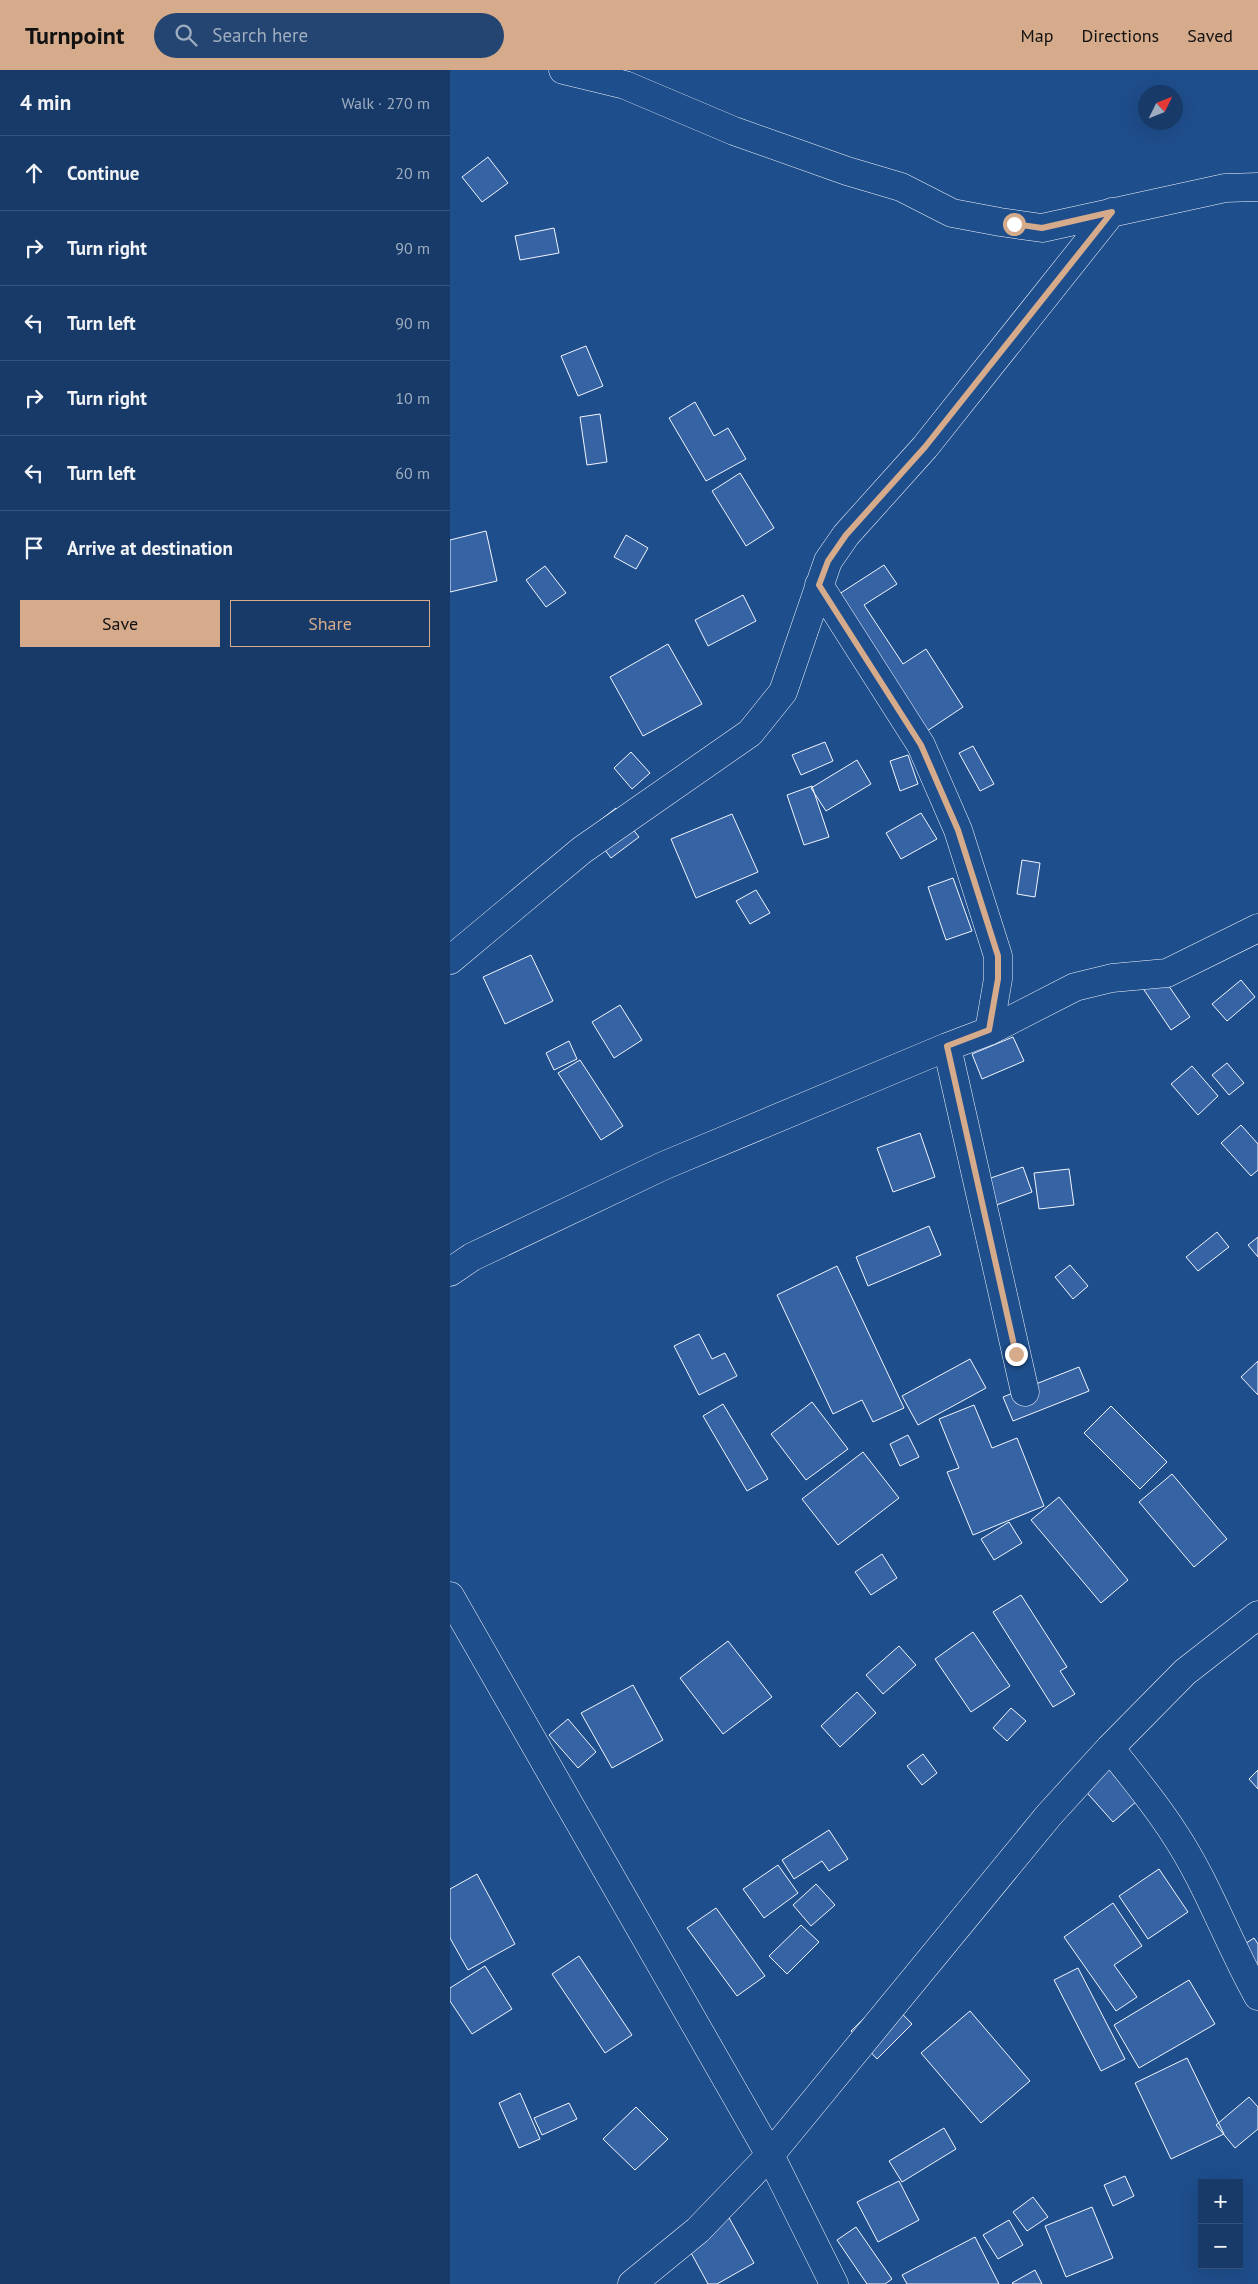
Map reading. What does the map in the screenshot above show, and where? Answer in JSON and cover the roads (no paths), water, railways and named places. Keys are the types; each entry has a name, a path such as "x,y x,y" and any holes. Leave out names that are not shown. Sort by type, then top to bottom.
{"street":[{"path":"563,70 626,86 734,131 847,171 901,187 952,213 1042,228 1225,188 1258,187"},
{"path":"450,960 582,850 750,733 783,692 828,561 846,535 925,447 1112,212"},
{"path":"819,585 921,745 958,830 998,956 998,979 989,1030"},
{"path":"450,1272 472,1257 663,1166 989,1030 1075,987 1112,978 1167,973 1258,928"},
{"path":"947,1046 1025,1392"},
{"path":"450,1596 770,2155 834,2284"},
{"path":"632,2284 698,2230 770,2155 1042,1823 1110,1748 1185,1672 1258,1615"},
{"path":"1110,1748 1137,1781 1175,1834 1202,1881 1239,1963 1258,1996"}]}
